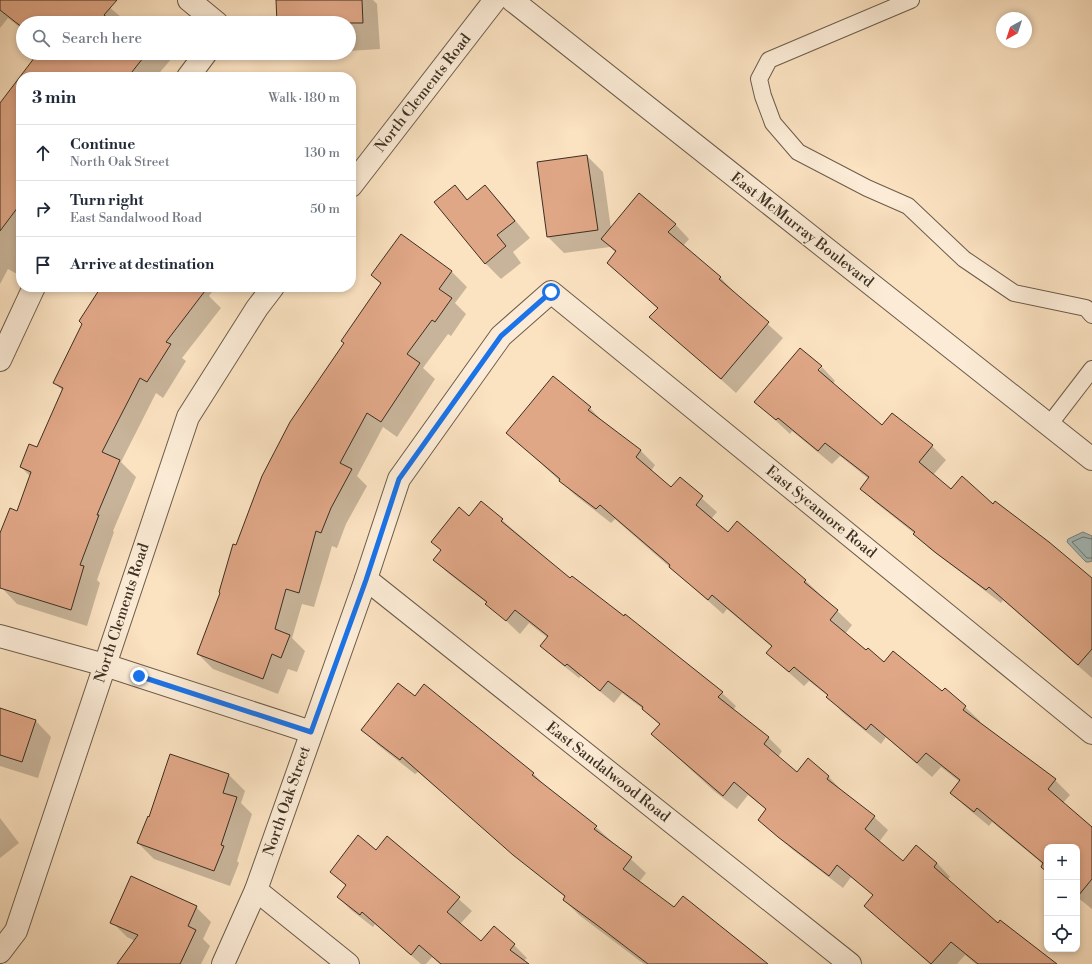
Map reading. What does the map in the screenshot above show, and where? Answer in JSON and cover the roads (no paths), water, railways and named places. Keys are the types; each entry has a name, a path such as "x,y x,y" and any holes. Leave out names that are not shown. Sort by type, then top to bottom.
{"street":[{"path":"189,0 208,16"},
{"name":"North Clements Road","path":"356,180 495,0"},
{"name":"East McMurray Boulevard","path":"512,0 1092,459"},
{"path":"192,72 201,60"},
{"path":"0,360 32,292"},
{"name":"North Clements Road","path":"0,952 16,931 188,416 257,308 269,292"},
{"name":"North Oak Street","path":"223,964 256,890 366,580 399,479 501,336 551,292"},
{"name":"East Sycamore Road","path":"551,292 1092,733"},
{"name":"East Sandalwood Road","path":"366,580 850,964"},
{"path":"0,636 105,665 311,732"},
{"path":"256,890 348,964"}],"lane":[{"path":"911,0 769,60 759,79 763,96 773,123 798,152 867,188 908,206 964,258 1014,293 1086,308 1092,315"},
{"path":"1049,425 1092,369"}],"water":[{"path":"1083,532 1092,536 1092,561 1089,562 1086,562 1067,542 1068,539"}]}
